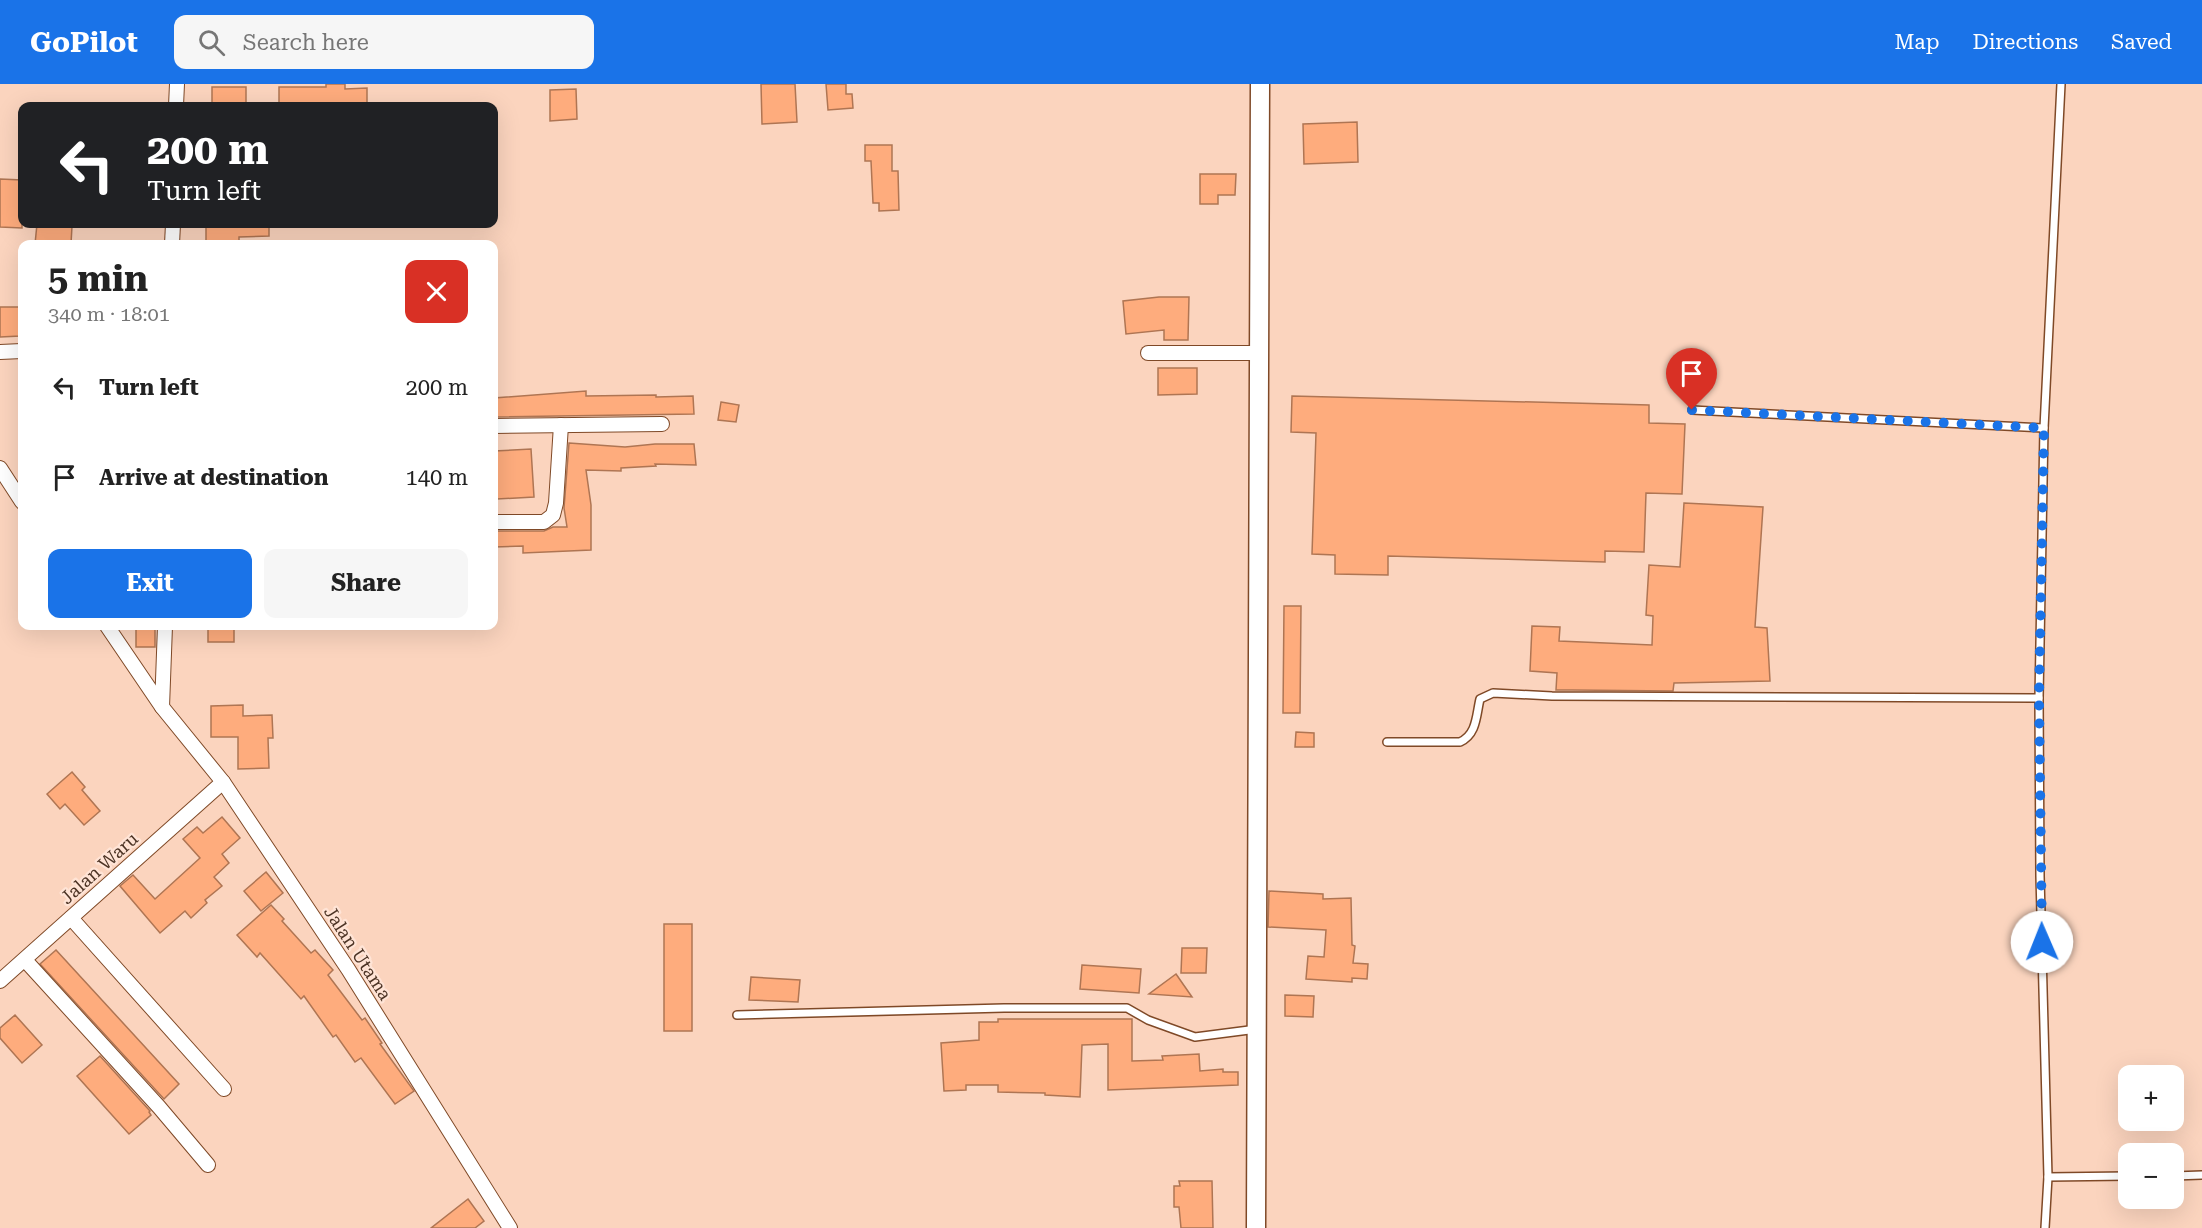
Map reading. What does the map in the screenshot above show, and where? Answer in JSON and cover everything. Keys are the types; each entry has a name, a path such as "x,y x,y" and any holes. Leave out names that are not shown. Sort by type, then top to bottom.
{"street":[{"path":"176,102 177,84"},
{"path":"1256,1228 1260,84"},
{"path":"0,352 18,351"},
{"path":"1148,353 1259,353"},
{"path":"498,426 662,424"},
{"path":"498,522 544,522 553,515 556,504 561,425"},
{"path":"0,468 18,496"},
{"name":"Jalan Utama","path":"110,630 162,706 223,782 348,969 510,1228"},
{"path":"162,706 165,630"},
{"name":"Jalan Waru","path":"0,981 223,782"},
{"path":"71,918 224,1089"},
{"path":"25,960 159,1107 208,1165"}],"lane":[{"path":"2045,1228 2048,1177 2040,876 2039,698 2044,428 2061,84"},
{"path":"1692,410 2044,428"},
{"path":"1387,742 1460,742 1473,733 1480,699 1492,693 1552,696 2039,698"},
{"path":"737,1016 1004,1008 1127,1008 1148,1020 1194,1037 1257,1029"},
{"path":"2048,1177 2118,1176"},
{"path":"2184,1176 2202,1176"}],"building":[{"path":"326,84 345,84 345,89 367,88 367,102 279,102 279,87 326,87"},
{"path":"761,84 795,84 797,122 762,124"},
{"path":"826,84 846,84 846,94 852,94 853,108 828,110"},
{"path":"212,87 246,87 246,102 212,102"},
{"path":"576,89 577,119 550,121 550,90"},
{"path":"1357,122 1358,162 1304,164 1303,124"},
{"path":"865,145 892,145 892,171 898,171 899,210 879,211 879,203 873,203 871,161 865,161"},
{"path":"1200,174 1236,174 1235,195 1218,195 1218,204 1200,204"},
{"path":"0,179 18,180 18,228 0,227"},
{"path":"37,228 72,228 71,240 35,240"},
{"path":"206,228 269,228 269,236 239,237 239,240 206,240"},
{"path":"1159,297 1189,297 1188,340 1164,340 1164,330 1126,334 1123,301"},
{"path":"0,307 18,307 18,336 0,337"},
{"path":"1158,368 1197,368 1197,394 1158,395"},
{"path":"586,391 586,396 693,396 694,414 498,417 498,398"},
{"path":"1292,396 1649,405 1649,423 1685,424 1682,494 1646,493 1644,552 1605,551 1605,562 1388,556 1388,575 1335,574 1335,555 1312,554 1316,433 1291,432"},
{"path":"721,402 739,405 736,422 718,420"},
{"path":"569,443 625,447 694,444 696,465 655,464 656,466 621,468 621,471 586,470 591,505 591,550 523,553 523,546 498,547 498,531 544,531 553,527 567,527 564,508"},
{"path":"531,449 534,497 498,499 498,451"},
{"path":"1684,503 1763,507 1755,627 1767,628 1770,681 1674,683 1673,691 1556,690 1557,673 1530,671 1532,626 1560,627 1559,641 1652,645 1653,616 1646,615 1649,565 1680,567"},
{"path":"1284,606 1301,606 1300,713 1283,713"},
{"path":"136,630 155,630 155,647 136,647"},
{"path":"208,630 234,630 234,642 208,642"},
{"path":"243,705 243,716 272,715 273,738 268,738 269,768 238,769 238,737 211,737 211,706"},
{"path":"1296,732 1314,733 1314,747 1295,747"},
{"path":"72,772 85,787 82,790 100,811 84,825 65,804 60,809 47,794"},
{"path":"222,817 240,838 222,854 229,863 214,877 222,886 205,900 207,903 191,918 185,911 160,933 120,886 133,875 155,899 200,858 183,839 197,827 203,833"},
{"path":"266,872 283,893 261,911 244,891"},
{"path":"1269,891 1323,894 1323,899 1351,898 1352,945 1355,946 1353,963 1368,964 1367,979 1352,978 1352,982 1306,979 1308,956 1324,957 1326,930 1268,927"},
{"path":"271,905 311,953 315,950 333,970 328,975 362,1020 365,1018 382,1043 380,1044 414,1091 395,1104 361,1058 355,1062 336,1035 333,1037 304,996 301,999 260,953 257,957 237,935"},
{"path":"664,924 692,924 692,1031 664,1031"},
{"path":"1182,948 1207,948 1206,973 1181,973"},
{"path":"56,950 179,1084 164,1099 40,964"},
{"path":"1082,965 1141,969 1139,993 1080,989"},
{"path":"1176,974 1192,997 1149,994"},
{"path":"751,977 800,980 798,1002 749,1000"},
{"path":"1285,995 1314,996 1313,1017 1285,1016"},
{"path":"15,1015 42,1045 22,1063 0,1038 0,1028"},
{"path":"998,1019 1132,1019 1132,1061 1163,1060 1162,1056 1199,1054 1200,1071 1223,1069 1223,1072 1238,1072 1238,1085 1108,1090 1108,1044 1082,1045 1080,1097 1045,1095 1045,1093 998,1092 998,1085 966,1085 966,1090 944,1091 941,1043 979,1040 979,1022 998,1022"},
{"path":"100,1056 150,1111 151,1115 129,1134 77,1076"},
{"path":"1179,1181 1212,1181 1213,1228 1181,1228 1179,1207 1174,1207 1174,1186 1180,1186"},
{"path":"468,1199 484,1221 475,1228 431,1228"}],"route":[{"path":"1692,410 2044,428 2039,698 2042,942"}]}
